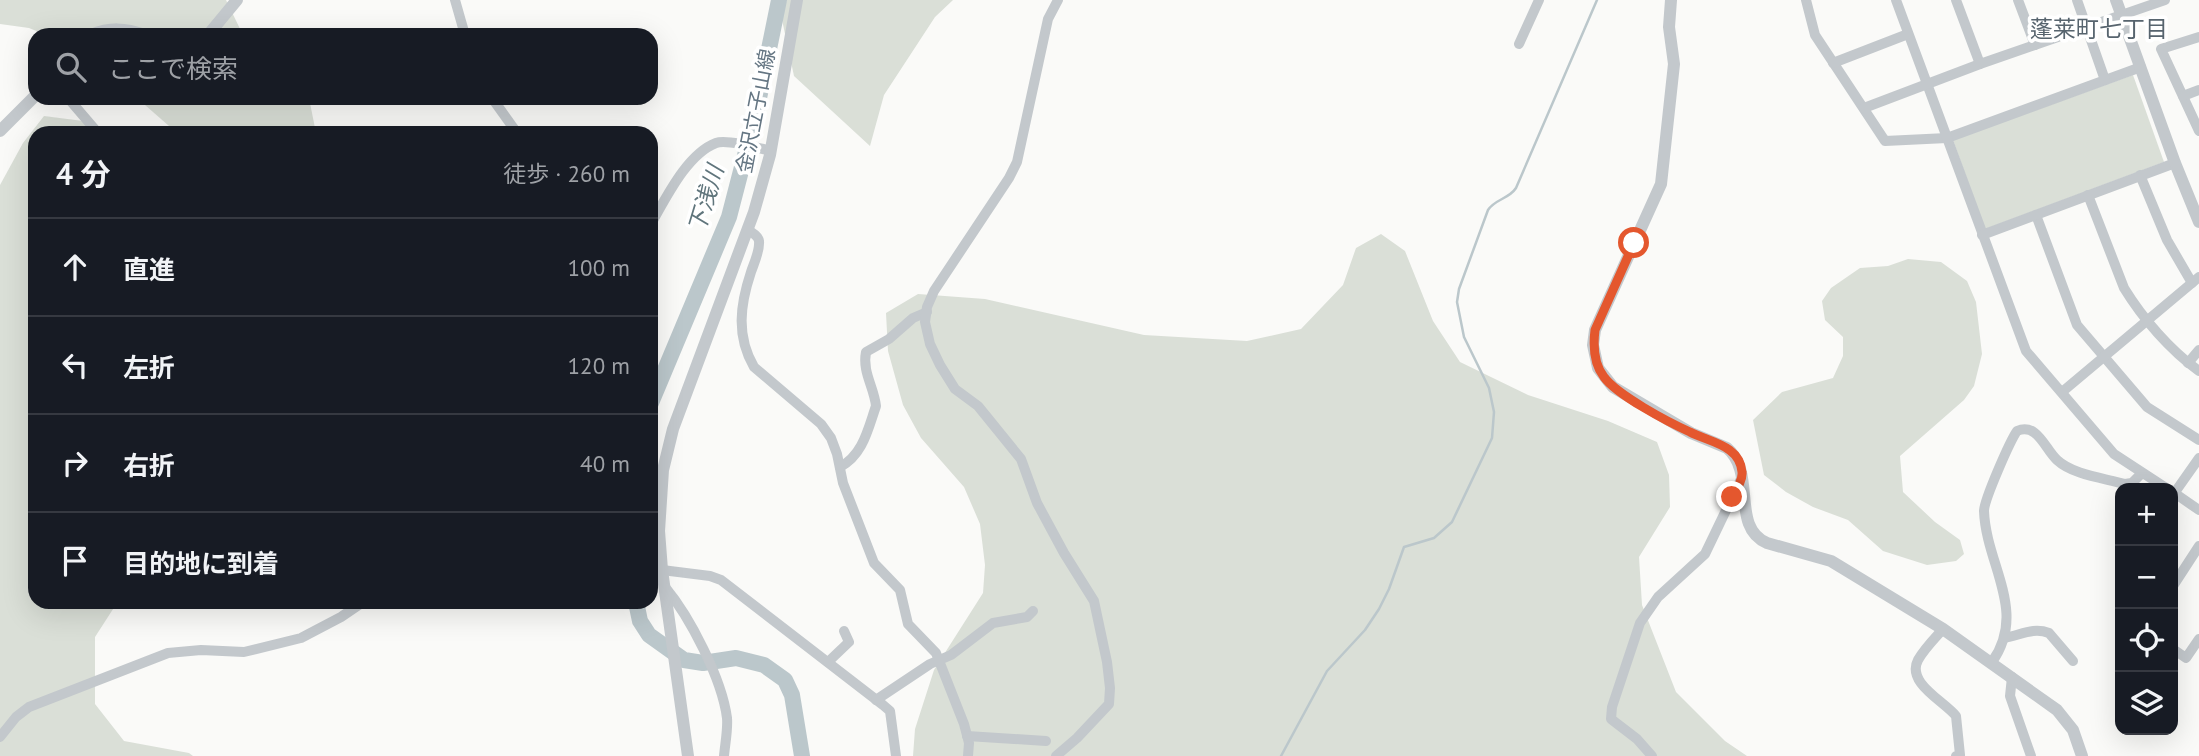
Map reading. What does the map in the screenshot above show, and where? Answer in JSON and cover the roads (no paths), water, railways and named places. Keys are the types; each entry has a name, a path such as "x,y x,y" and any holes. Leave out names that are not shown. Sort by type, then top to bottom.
{"street":[{"path":"214,28 237,0"},
{"path":"455,0 463,28"},
{"name":"金沢立子山線","path":"688,756 662,570 659,531 663,470 673,429 748,230 771,151 797,0"},
{"path":"1056,756 1109,704 1111,694 1107,662 1094,601 1037,503 1021,459 978,406 955,390 930,344 925,322 934,292 1017,162 1048,19 1058,0"},
{"path":"1519,44 1539,0"},
{"path":"1671,0 1669,27 1674,64 1661,184 1595,330 1593,345 1598,368 1613,387 1691,433 1727,448 1738,458 1748,523 1762,542 1831,561 1943,629 2062,714 2073,730 2081,756"},
{"path":"1820,0 1807,2 1815,35 1885,141 1947,138 2141,67"},
{"path":"1896,0 2026,351 2114,454 2157,483"},
{"path":"1956,0 1980,64"},
{"path":"2018,0 2035,45"},
{"path":"2077,0 2105,80"},
{"path":"2116,0 2199,222"},
{"path":"1864,108 1980,64 2165,0"},
{"path":"1833,63 1908,34"},
{"path":"2199,37 2161,49 2199,131"},
{"path":"2183,96 2199,90"},
{"path":"0,131 28,103"},
{"path":"74,105 92,126"},
{"path":"497,105 512,126"},
{"path":"658,212 682,171 715,144 729,143 771,151"},
{"path":"1982,235 2175,163"},
{"path":"2062,392 2196,280 2166,240 2140,175"},
{"path":"2088,195 2124,288 2147,321 2199,371"},
{"path":"2036,215 2077,325 2147,407 2199,440"},
{"path":"748,230 759,240 740,321 747,354 754,367 821,424 831,438 843,483 874,562 900,590 908,625 936,653 967,736 968,756"},
{"path":"840,467 851,461 859,450 876,406 865,365 866,352 889,339 913,318 927,312"},
{"path":"2188,363 2199,350"},
{"path":"1992,662 2004,638 2008,616 1984,510 2017,431 2025,428 2034,431 2056,459 2067,468 2125,484 2132,483 2142,473"},
{"path":"2178,483 2199,457"},
{"path":"1652,756 1637,739 1612,719 1612,707 1644,615 1658,597 1706,554 1742,476"},
{"path":"2178,496 2199,510"},
{"path":"2178,578 2199,546"},
{"path":"662,570 710,576 721,580 890,711 896,756"},
{"path":"664,587 675,599 710,663 727,721 724,756"},
{"path":"0,737 16,717 29,707 161,655 201,650 244,652 282,644 307,636 353,609"},
{"path":"876,700 908,678 951,655 993,623 1027,617 1033,611"},
{"path":"1943,629 1919,659 1916,671 1920,682 1956,716 1960,755 1956,756"},
{"path":"2004,638 2036,630 2044,631 2049,633 2073,661"},
{"path":"828,662 849,642 844,631"},
{"path":"2178,652 2186,658 2199,639"},
{"path":"2012,677 2010,696 2032,756"},
{"path":"967,736 1046,741"}],"waterway":[{"name":"下浅川","path":"658,386 729,217 756,113 779,0"},
{"path":"1281,756 1327,671 1365,630 1379,609 1404,547 1434,538 1452,522 1492,438 1494,412 1489,388 1464,337 1457,302 1459,289 1488,210 1516,188 1597,0"},
{"name":"下浅川","path":"637,609 640,621 649,635 684,660 703,663 736,658 764,665 785,680 792,695 802,756"}],"district":[{"name":"蓬莱町七丁目","path":"2099,29"}]}
